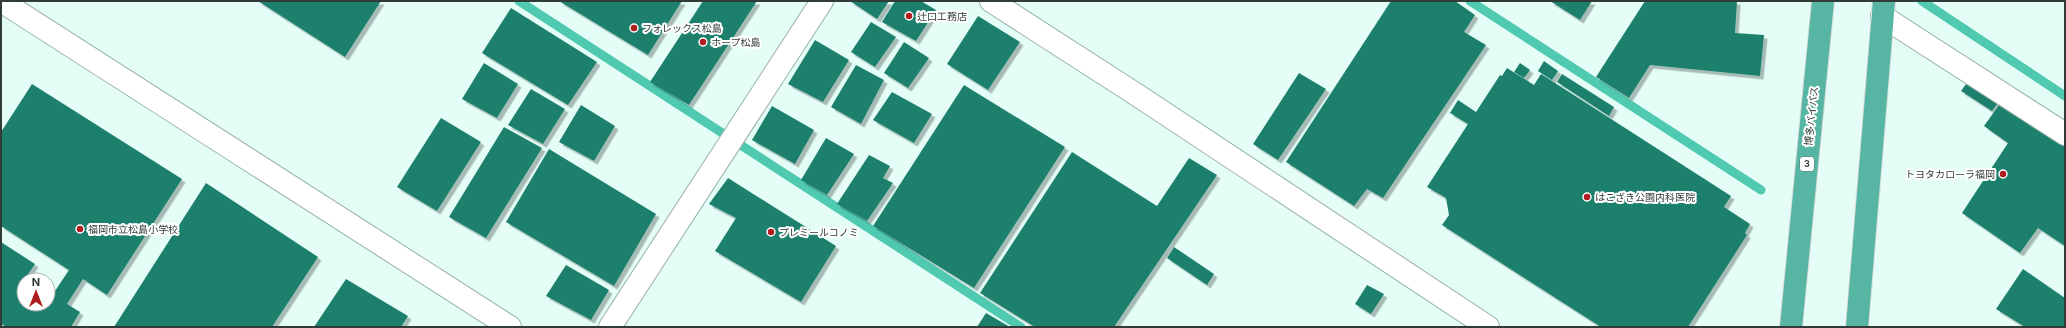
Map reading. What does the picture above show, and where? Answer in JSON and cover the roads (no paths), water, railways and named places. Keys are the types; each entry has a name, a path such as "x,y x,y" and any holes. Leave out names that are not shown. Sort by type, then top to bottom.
{"highway":[{"name":"博多バイパス","path":"1790,327 1823,1"},
{"path":"1857,327 1883,8"}],"street":[{"path":"1,1 510,327"},
{"path":"610,327 822,1"},
{"path":"991,1 1141,97 1488,327"},
{"path":"1883,8 2065,134"}],"waterway":[{"path":"519,1 1021,327"},
{"path":"1470,1 1761,190"},
{"path":"1922,1 2065,96"}],"place":[{"name":"辻口工務店","path":"909,16"},
{"name":"フォレックス松島","path":"634,28"},
{"name":"ホープ松島","path":"703,42"},
{"name":"トヨタカローラ福岡","path":"2003,174"},
{"name":"はこざき公園内科医院","path":"1587,197"},
{"name":"福岡市立松島小学校","path":"80,229"},
{"name":"プレミールコノミ","path":"771,232"}]}
